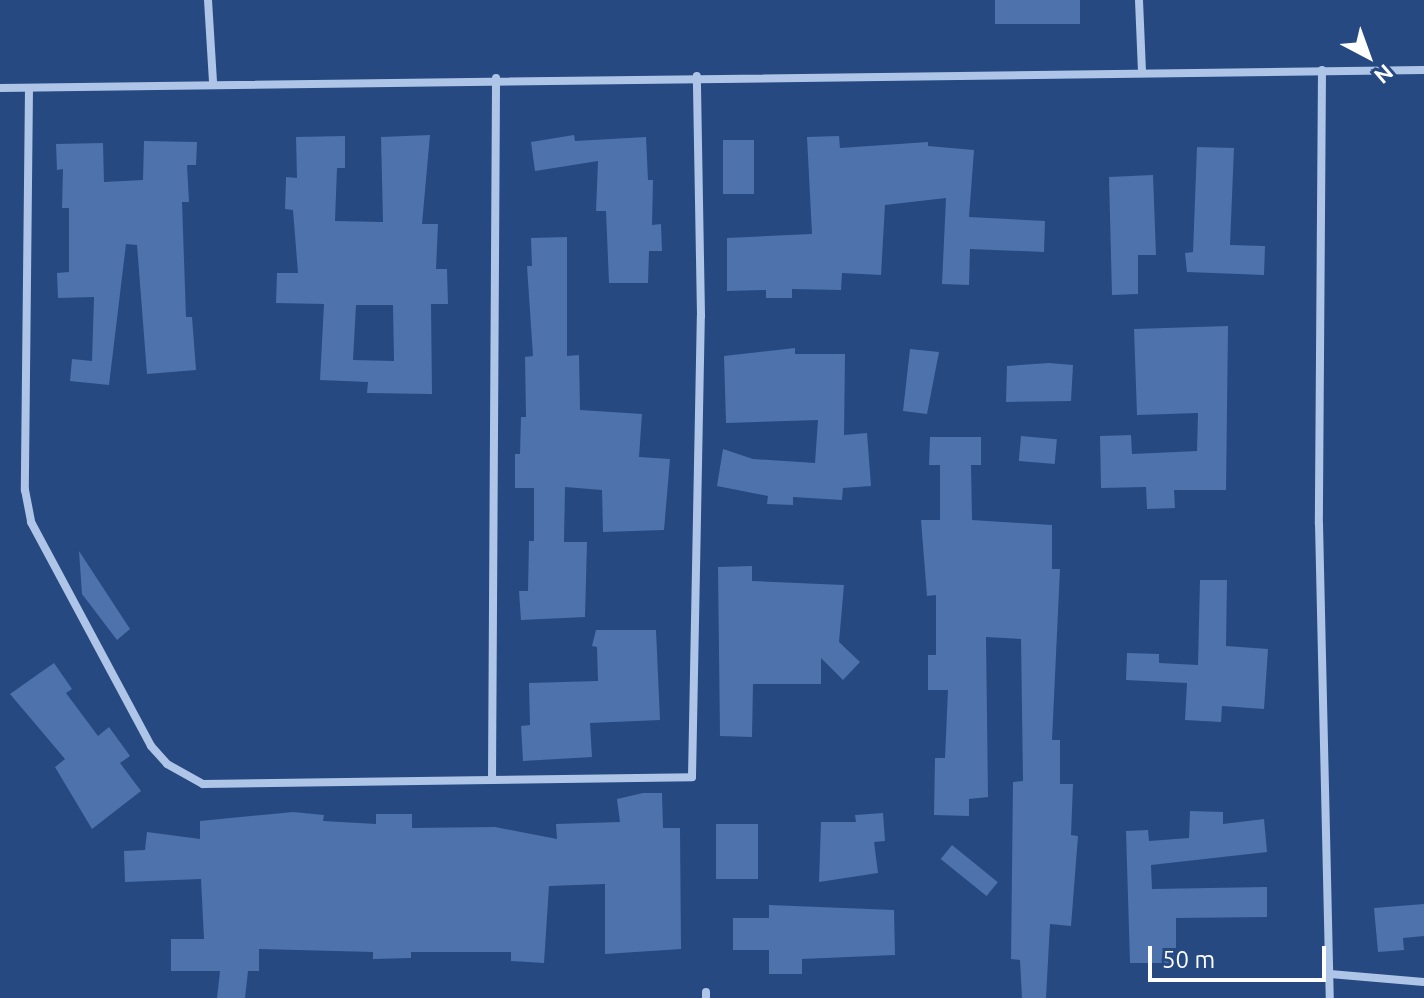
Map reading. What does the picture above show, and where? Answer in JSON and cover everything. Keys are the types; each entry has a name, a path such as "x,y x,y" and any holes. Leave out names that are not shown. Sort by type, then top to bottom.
{"street":[{"path":"208,0 213,82"},
{"path":"1139,0 1142,73"},
{"path":"1322,70 1319,524 1330,998"},
{"path":"0,88 496,78 1424,70"},
{"path":"29,88 28,506 31,522 151,746 179,773 203,784 692,777 701,316 697,76"},
{"path":"492,780 496,78"},
{"path":"1330,974 1424,982"}],"building":[{"path":"995,0 1080,0 1080,24 995,24"},
{"path":"430,135 422,224 438,224 436,269 447,269 448,304 431,304 432,394 367,393 368,382 320,380 324,304 276,303 277,273 298,273 293,210 285,209 286,177 297,178 296,137 345,136 345,168 337,168 335,221 383,222 381,137","holes":["356,305 393,305 394,361 353,360"]},
{"path":"574,135 575,141 646,137 648,180 653,180 652,225 661,224 662,251 649,251 648,283 609,283 606,211 596,211 598,161 535,171 531,142"},
{"path":"839,136 840,148 928,142 928,146 974,150 969,217 1045,221 1044,252 970,249 969,285 942,284 946,198 885,205 881,275 842,273 841,290 792,289 792,298 766,298 766,290 727,291 727,238 812,234 807,137"},
{"path":"723,140 754,140 754,194 723,194"},
{"path":"144,141 197,142 196,165 187,165 189,202 182,202 186,317 192,317 196,370 147,374 137,245 126,244 109,385 70,381 72,359 92,361 94,297 58,298 57,273 69,272 69,208 62,208 63,169 57,170 56,144 103,143 104,182 143,180"},
{"path":"1197,147 1234,148 1230,245 1265,246 1264,275 1187,272 1185,253 1193,252"},
{"path":"1153,175 1156,255 1138,255 1138,294 1112,295 1109,177"},
{"path":"567,237 567,356 579,355 580,410 642,414 639,457 670,459 664,530 603,532 602,490 565,487 564,542 587,542 585,617 521,620 519,591 528,591 529,541 534,541 534,488 515,488 515,454 520,454 521,417 526,417 525,357 533,356 527,266 532,266 531,238"},
{"path":"1228,326 1226,490 1174,490 1175,508 1147,509 1146,487 1101,488 1100,436 1131,435 1132,454 1197,451 1198,413 1137,415 1134,329"},
{"path":"795,348 795,354 845,354 844,435 867,433 871,486 843,488 842,500 793,497 793,505 767,504 768,496 717,486 723,449 753,459 815,463 818,420 726,423 724,356"},
{"path":"910,349 939,352 927,414 903,411"},
{"path":"1073,365 1071,401 1006,402 1007,366"},
{"path":"1021,436 1057,439 1055,464 1019,461"},
{"path":"930,437 981,437 981,465 971,465 972,520 1052,525 1052,569 1060,569 1052,740 1060,740 1060,784 1073,784 1071,835 1078,836 1071,926 1050,924 1046,998 1022,998 1020,960 1011,959 1013,782 1023,781 1021,639 986,637 988,797 969,799 969,816 934,815 935,758 945,758 948,690 928,690 928,655 936,655 936,595 927,596 921,520 940,520 940,465 929,465"},
{"path":"79,551 130,629 117,640 82,594"},
{"path":"752,566 752,581 844,585 839,642 860,662 843,680 821,658 821,684 753,684 752,737 720,736 718,567"},
{"path":"1200,580 1227,580 1226,646 1268,649 1264,709 1222,706 1221,722 1185,720 1187,683 1126,680 1127,653 1159,654 1159,663 1198,665"},
{"path":"596,630 656,630 660,720 590,723 592,757 523,761 521,726 530,725 529,683 598,681 597,647 592,646"},
{"path":"54,663 72,689 66,693 98,736 109,727 130,756 120,763 141,791 92,829 55,767 65,759 10,694"},
{"path":"643,793 662,793 663,828 680,828 681,949 605,954 605,884 549,886 544,963 511,961 511,952 411,952 411,958 373,959 373,952 259,949 259,971 248,971 245,998 217,998 220,971 171,971 171,939 204,939 201,879 125,882 124,851 145,850 147,832 200,839 200,821 293,812 324,815 323,821 376,824 376,814 412,814 412,828 495,827 557,839 556,824 620,822 617,799"},
{"path":"1190,811 1223,812 1223,824 1264,819 1267,852 1151,865 1152,889 1267,887 1267,917 1176,918 1176,963 1130,963 1126,831 1148,830 1149,841 1189,838"},
{"path":"883,813 885,841 874,842 878,873 819,882 821,822 856,822 855,815"},
{"path":"716,824 758,824 758,879 716,879"},
{"path":"952,845 998,882 987,896 941,859"},
{"path":"1424,904 1424,936 1403,938 1404,950 1378,952 1374,908"},
{"path":"769,905 894,910 895,955 802,959 802,974 769,974 769,950 733,950 733,918 769,918"}]}
